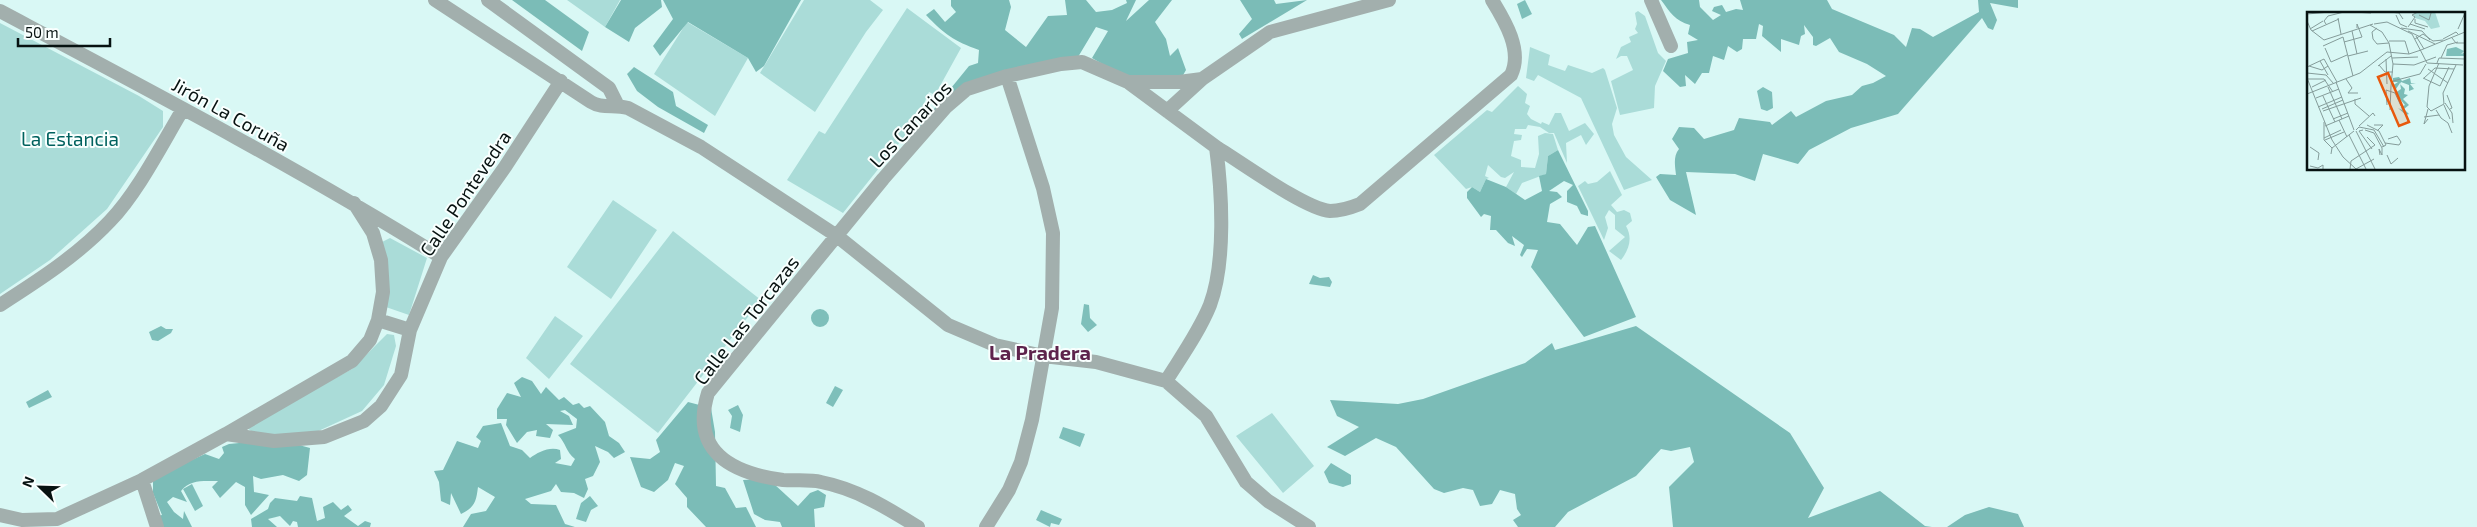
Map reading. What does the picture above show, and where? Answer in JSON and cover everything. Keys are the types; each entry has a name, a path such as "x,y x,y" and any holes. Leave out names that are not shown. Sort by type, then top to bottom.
{"street":[{"path":"435,0 598,106 617,104 628,108 701,147 837,236 948,325 965,334 995,345 1043,356 1096,362 1166,381 1206,416 1246,482 1268,502 1309,527"},
{"path":"488,0 609,88 617,104"},
{"path":"1167,111 1202,79 1270,32 1389,0"},
{"name":"Los Canarios","path":"837,236 946,107 967,89 1007,76 1061,64 1082,62 1128,82 1216,147 1310,206 1330,211 1349,208 1360,204 1511,75 1515,65 1516,49 1492,0"},
{"path":"1651,0 1671,46"},
{"name":"Jirón La Coruña","path":"0,11 354,203 441,257"},
{"path":"986,527 1009,490 1021,462 1032,420 1052,308 1053,233 1043,188 1007,76"},
{"path":"1128,82 1179,82 1202,79"},
{"name":"Calle Pontevedra","path":"226,434 274,441 324,437 364,422 381,406 401,375 410,330 441,257 561,81"},
{"path":"0,305 65,263 111,221 143,176 183,109"},
{"path":"1166,381 1196,333 1210,304 1219,264 1222,189 1216,147"},
{"path":"0,515 22,520 57,518 142,480 352,361 370,340 378,320 383,292 381,260 372,233 354,203"},
{"name":"Calle Las Torcazas","path":"837,236 708,393 702,411 704,433 715,451 730,466 782,480 820,482 873,499 918,527"},
{"path":"378,320 410,330"},
{"path":"142,480 157,527"}],"green space":[{"path":"567,0 620,0 605,27"},
{"path":"804,0 870,0 883,10 866,32 815,112 760,73"},
{"path":"907,8 961,48 935,95 929,92 916,122 843,213 787,180 819,131 825,134"},
{"path":"1638,11 1645,16 1658,53 1666,61 1655,86 1654,108 1620,115 1611,81 1633,70 1627,56 1621,56 1616,59 1621,47 1631,42 1629,37 1638,33 1635,29 1637,24 1635,13"},
{"path":"687,22 748,58 715,116 654,74"},
{"name":"La Estancia","path":"0,23 139,96 163,111 163,127 107,209 50,260 0,294"},
{"path":"1530,47 1550,55 1548,65 1565,71 1568,65 1592,73 1603,68 1605,70 1617,108 1612,124 1614,135 1626,157 1652,180 1624,190 1581,98 1538,75 1534,81 1526,78"},
{"path":"1518,86 1527,94 1525,103 1530,106 1527,114 1531,119 1541,124 1542,122 1549,125 1555,113 1561,113 1569,131 1585,123 1594,134 1586,145 1581,135 1566,143 1567,163 1554,133 1549,133 1540,127 1528,125 1526,129 1515,129 1514,134 1522,135 1521,140 1514,141 1511,156 1521,160 1521,167 1535,168 1539,154 1538,136 1545,133 1553,134 1558,150 1548,156 1546,174 1522,183 1516,194 1506,187 1514,172 1505,178 1501,177 1488,165 1485,176 1489,178 1486,179 1480,192 1472,187 1466,189 1434,155 1487,110 1492,112"},
{"path":"1610,171 1622,195 1611,205 1617,212 1624,210 1630,213 1632,221 1626,226 1630,239 1621,260 1609,251 1625,237 1615,229 1615,215 1609,210 1605,217 1608,228 1604,240 1578,186 1585,181 1588,184 1597,182"},
{"path":"613,200 657,230 611,299 567,267"},
{"path":"673,231 761,300 658,433 570,364"},
{"path":"390,238 427,258 409,315 383,306 382,242"},
{"path":"555,316 583,336 549,379 526,358"},
{"path":"387,334 394,335 396,346 384,385 362,411 314,433 256,435 246,427 352,369"},
{"path":"1272,413 1314,466 1283,493 1236,436"}],"shaded area":[{"path":"512,0 545,0 589,32 582,51"},
{"path":"621,0 661,0 662,7 635,28 629,42 605,27"},
{"path":"663,0 801,0 764,66 756,72 748,58 688,22 660,56 653,46 673,19"},
{"path":"951,0 1009,0 1011,7 1005,30 1026,47 1048,16 1067,15 1065,0 1086,0 1096,12 1112,10 1127,3 1126,0 1136,0 1126,21 1149,0 1172,0 1155,22 1166,39 1170,56 1178,48 1186,70 1182,77 1128,79 1092,58 1108,31 1096,27 1078,57 966,85 846,217 969,66 978,63 979,50 950,36 926,15 934,9 945,22 956,12 951,6"},
{"path":"1240,0 1274,0 1276,4 1307,0 1242,39 1239,34 1252,19"},
{"path":"1525,0 1532,14 1522,19 1517,4"},
{"path":"1661,0 1699,0 1700,7 1713,20 1721,15 1712,11 1714,7 1722,5 1726,12 1736,9 1743,10 1740,0 1827,0 1832,9 1894,35 1906,47 1912,28 1920,29 1933,37 1979,12 1978,0 2018,0 2018,8 1990,3 1997,20 1993,30 1988,28 1982,18 1898,114 1851,128 1809,150 1798,164 1763,154 1755,181 1735,174 1686,172 1696,215 1670,200 1656,177 1660,174 1676,175 1675,158 1679,149 1672,139 1679,127 1694,128 1704,139 1734,130 1739,118 1770,122 1772,125 1791,111 1796,117 1826,101 1852,95 1862,86 1886,76 1867,64 1839,52 1830,38 1816,46 1813,45 1813,37 1804,25 1805,34 1801,36 1799,45 1781,39 1781,52 1762,36 1763,26 1759,24 1756,39 1743,39 1742,49 1737,52 1728,46 1724,60 1713,56 1709,73 1702,73 1695,84 1685,75 1686,86 1680,87 1663,71 1668,59 1688,53 1687,42 1698,40 1688,34 1690,25 1670,12"},
{"path":"634,67 673,92 676,106 708,125 704,133 658,107 637,91 627,74"},
{"path":"1763,87 1772,92 1773,108 1767,111 1761,109 1757,91"},
{"path":"1558,150 1588,211 1588,216 1581,214 1577,206 1567,202 1567,191 1573,185 1564,181 1549,191 1557,192 1562,197 1550,204 1547,222 1560,224 1577,245 1588,227 1595,226 1636,317 1584,337 1531,267 1538,250 1527,249 1522,257 1520,255 1524,245 1512,236 1515,246 1508,243 1496,230 1490,230 1491,216 1484,214 1481,217 1467,198 1467,192 1472,187 1480,192 1486,179 1506,187 1525,200 1542,191 1539,176 1546,174 1548,156"},
{"path":"1313,275 1320,278 1329,277 1332,282 1330,287 1309,284"},
{"path":"1084,304 1089,305 1090,318 1097,325 1088,332 1081,324"},
{"path":"820,309 826,312 829,318 826,324 820,327 814,324 811,318 814,312"},
{"path":"161,326 166,329 173,329 171,333 158,341 152,340 149,332"},
{"path":"1636,326 1790,433 1824,488 1808,518 1880,491 1925,526 1932,527 1673,527 1669,487 1694,462 1690,447 1671,451 1661,449 1636,476 1568,512 1555,527 1518,527 1513,520 1521,515 1517,509 1515,494 1500,490 1492,504 1480,506 1473,490 1463,488 1444,493 1434,489 1396,447 1376,438 1345,456 1327,447 1359,427 1337,416 1330,400 1398,404 1423,399 1525,363 1552,343 1555,350"},
{"path":"522,377 532,381 541,394 546,387 559,400 564,397 573,405 579,403 584,408 590,406 605,422 609,436 619,443 625,452 614,458 608,452 595,446 600,462 593,476 585,479 588,489 584,498 574,493 561,492 556,484 551,491 525,499 531,504 556,505 565,524 575,527 463,527 471,514 486,511 495,497 478,487 474,504 461,514 451,493 450,505 441,501 439,482 434,471 443,470 457,441 478,448 481,441 476,437 483,426 501,423 510,446 522,450 530,458 548,449 556,449 560,450 561,459 555,463 571,466 575,459 558,435 576,428 577,419 565,410 560,411 569,416 573,425 546,424 553,430 550,438 536,436 537,430 527,432 517,443 506,425 507,419 497,419 497,409 507,393 521,397 514,383"},
{"path":"835,386 843,390 833,407 826,403"},
{"path":"48,390 52,397 29,408 26,402"},
{"path":"688,402 711,408 715,432 716,486 725,488 736,508 746,507 756,527 706,527 687,507 687,498 675,484 684,466 675,463 668,480 654,492 641,487 630,457 650,459 660,452 656,440"},
{"path":"738,405 743,415 740,432 730,428 732,416 728,410"},
{"path":"1063,427 1085,434 1080,447 1059,438"},
{"path":"249,442 299,445 310,448 307,475 299,481 283,475 261,479 253,476 254,492 269,495 251,515 245,505 245,487 236,482 220,498 212,487 218,481 203,481 189,484 181,491 187,502 173,497 167,502 174,512 183,519 184,511 192,527 161,527 157,516 162,515 153,493 153,477 205,454 219,459 224,453 222,447 229,444"},
{"path":"1331,463 1351,475 1351,484 1343,487 1329,483 1324,472"},
{"path":"762,479 774,484 798,506 810,493 818,490 826,495 824,507 814,509 815,527 782,527 780,522 765,520 754,514 743,480"},
{"path":"192,484 203,506 195,511 183,489"},
{"path":"300,496 312,498 317,521 325,518 323,507 333,502 341,510 348,505 352,510 344,516 358,526 365,521 371,523 370,527 298,527 297,522 293,521 290,526 280,516 268,519 277,527 252,527 251,519 268,509 270,503 275,498 297,501"},
{"path":"590,496 598,506 591,510 586,522 576,519 581,503"},
{"path":"1989,507 2018,514 2024,527 1947,527 1965,515"},
{"path":"1041,510 1062,519 1059,525 1051,523 1050,527 1036,520"}],"district":[{"name":"La Pradera","path":"1040,352"}]}
